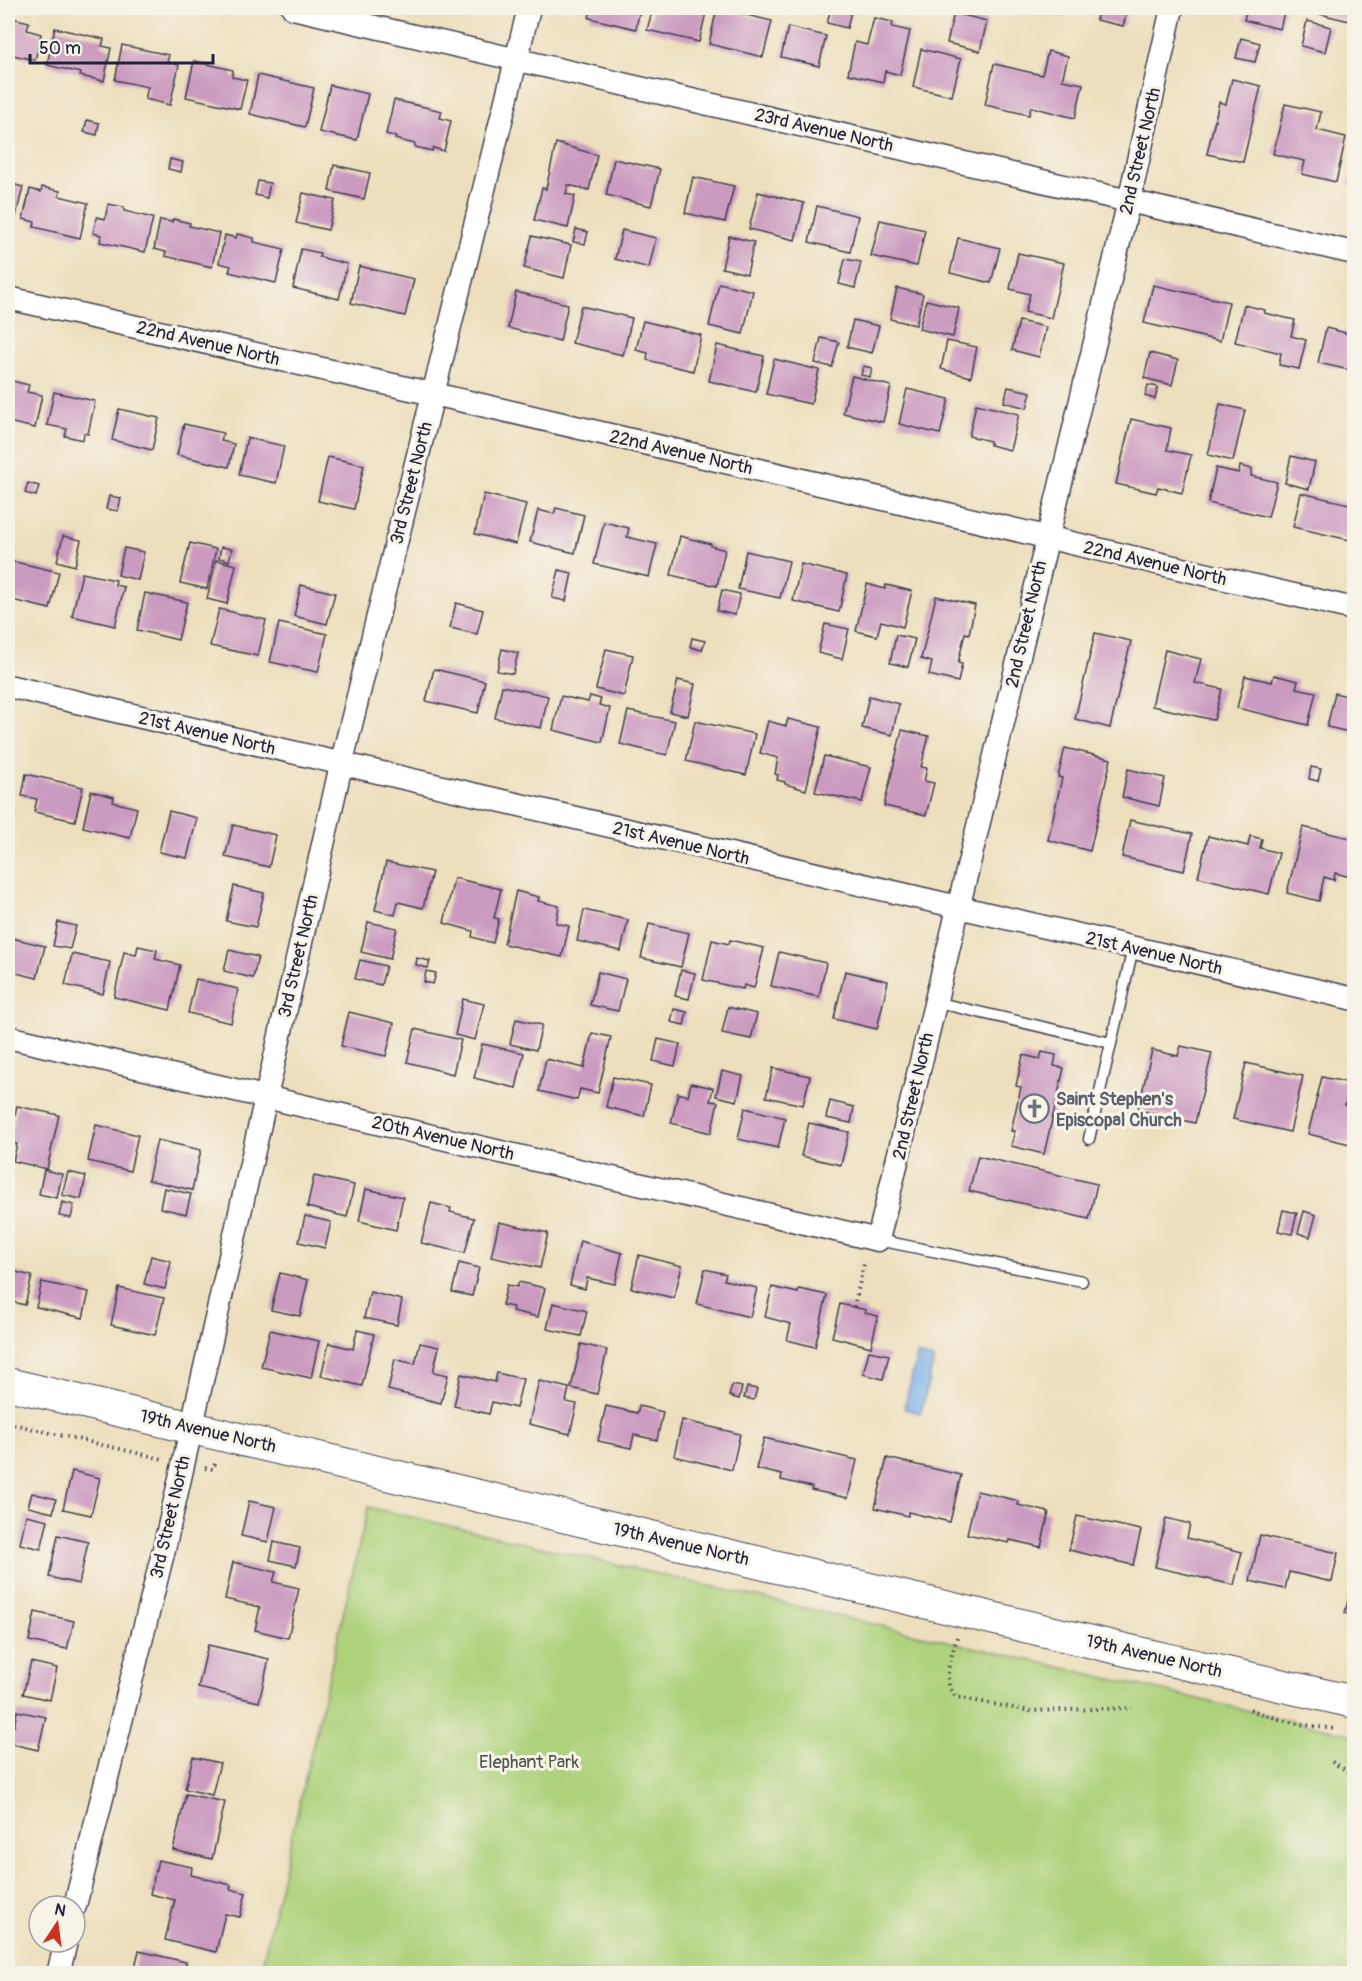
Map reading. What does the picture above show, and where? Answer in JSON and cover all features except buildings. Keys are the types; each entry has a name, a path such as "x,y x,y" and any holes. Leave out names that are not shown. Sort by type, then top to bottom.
{"street":[{"name":"23rd Avenue North","path":"293,8 1354,253"},
{"name":"3rd Street North","path":"78,1894 164,1549 341,765 529,8"},
{"name":"2nd Street North","path":"878,1240 1129,201 1172,8"},
{"name":"22nd Avenue North","path":"8,298 433,394 1354,609"},
{"name":"21st Avenue North","path":"8,686 1354,999"},
{"name":"20th Avenue North","path":"8,1037 878,1240"},
{"name":"19th Avenue North","path":"8,1384 1130,1651 1354,1702"},
{"path":"58,1974 63,1954"}],"lane":[{"path":"1089,1139 1133,948"},
{"path":"935,1002 1111,1043"},
{"path":"878,1240 1082,1281"}],"path":[{"path":"854,1307 864,1263"},
{"path":"8,1423 163,1459"},
{"path":"958,1634 946,1679 949,1689 956,1697 1030,1711 1132,1708"},
{"path":"1332,1762 1354,1775"}],"green space":[{"name":"Elephant Park","path":"368,1507 1354,1735 1354,1973 260,1973"}],"water":[{"path":"917,1355 934,1359 921,1413 904,1409"}],"place":[{"name":"Saint Stephen's Episcopal Church","path":"1035,1109"}]}
